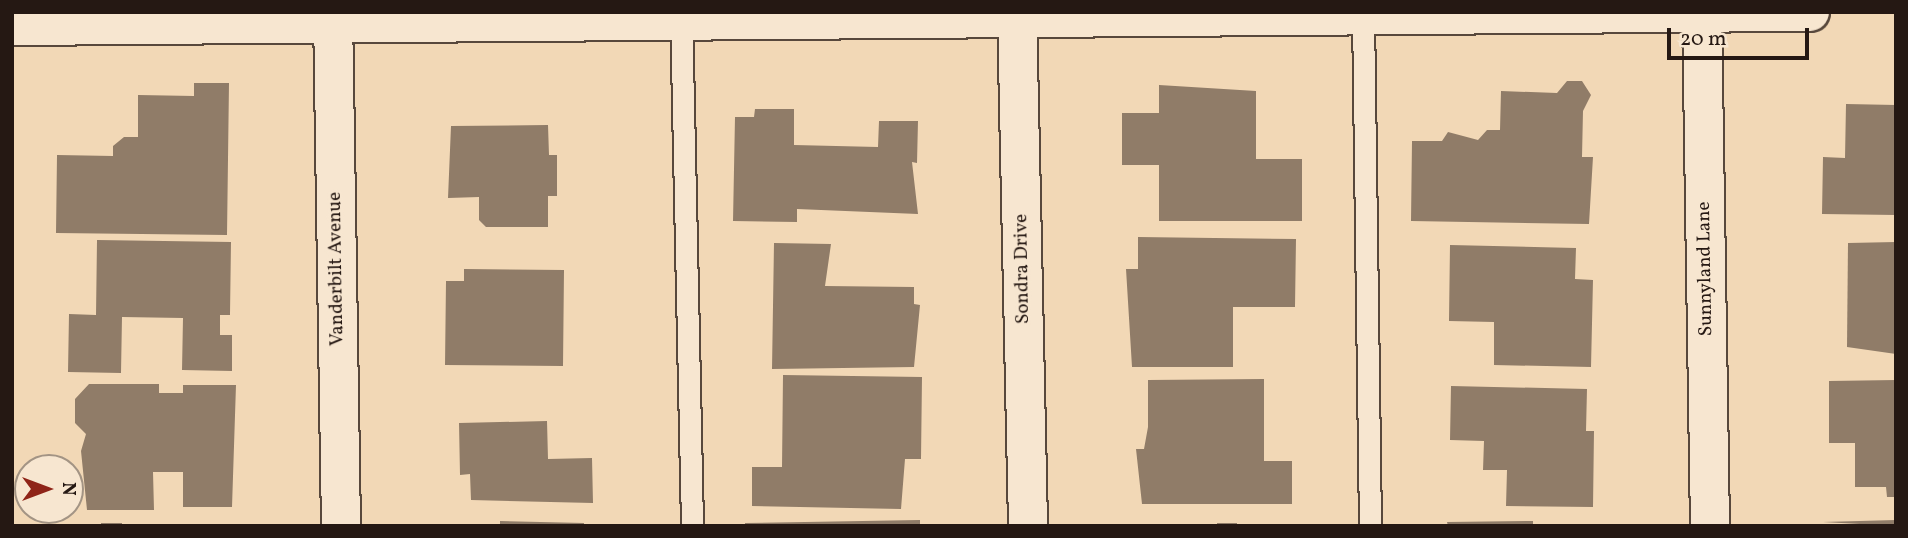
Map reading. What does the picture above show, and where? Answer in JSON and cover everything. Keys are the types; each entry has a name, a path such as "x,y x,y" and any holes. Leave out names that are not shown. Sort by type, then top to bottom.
{"street":[{"path":"12,26 334,19 1810,12"},
{"name":"Sunnyland Lane","path":"1702,13 1710,526"},
{"name":"Sondra Drive","path":"1018,17 1028,526"},
{"name":"Vanderbilt Avenue","path":"334,19 341,526"}],"lane":[{"path":"1363,16 1370,526"},
{"path":"682,18 692,526"}],"building":[{"path":"1567,81 1582,81 1591,95 1583,111 1582,157 1593,157 1589,224 1411,221 1412,141 1442,141 1448,132 1478,140 1487,130 1500,130 1501,91 1557,93"},
{"path":"194,83 229,83 227,235 56,233 57,155 113,156 113,146 124,137 138,137 138,95 194,96"},
{"path":"1159,85 1256,91 1256,159 1302,159 1302,221 1159,221 1159,165 1122,165 1122,113 1159,113"},
{"path":"1846,104 1896,105 1896,215 1822,214 1823,157 1845,158"},
{"path":"755,109 794,109 794,145 878,147 879,121 918,121 917,163 912,162 918,214 797,209 797,222 733,221 735,117 754,117"},
{"path":"548,125 549,155 557,155 557,196 548,196 548,227 486,227 479,220 479,197 448,198 451,126"},
{"path":"1138,237 1296,239 1295,307 1233,307 1233,367 1132,367 1126,269 1138,269"},
{"path":"97,240 231,242 230,315 220,315 220,335 232,335 232,371 182,370 183,318 122,317 121,373 68,372 69,314 96,315"},
{"path":"1896,242 1896,354 1847,347 1848,243"},
{"path":"774,243 831,244 825,286 914,287 914,304 920,305 914,367 772,369"},
{"path":"1450,245 1576,248 1575,279 1593,280 1591,367 1494,365 1494,322 1449,321"},
{"path":"464,269 564,270 563,366 445,365 446,281 464,281"},
{"path":"783,375 922,377 921,459 905,459 901,509 752,506 752,467 782,467"},
{"path":"1264,379 1264,461 1292,461 1292,504 1142,504 1136,449 1144,449 1148,427 1148,380"},
{"path":"1896,380 1896,497 1887,497 1886,487 1855,487 1855,443 1829,443 1829,381"},
{"path":"89,384 159,384 159,393 183,393 183,385 236,385 232,507 183,507 183,472 153,472 154,510 87,510 84,454 81,451 86,434 75,423 75,399"},
{"path":"1451,386 1587,389 1586,431 1594,431 1593,507 1506,506 1507,470 1483,470 1484,441 1450,440"},
{"path":"547,421 548,459 592,458 593,503 471,500 470,474 460,475 459,423"},
{"path":"920,520 920,526 745,526 745,523"},
{"path":"1896,520 1896,526 1823,522"},
{"path":"500,521 584,523 584,526 500,526"},
{"path":"1533,521 1533,526 1448,526 1447,522"},
{"path":"101,523 122,523 122,526 101,526"},
{"path":"1217,523 1237,523 1237,526 1217,526"}]}
